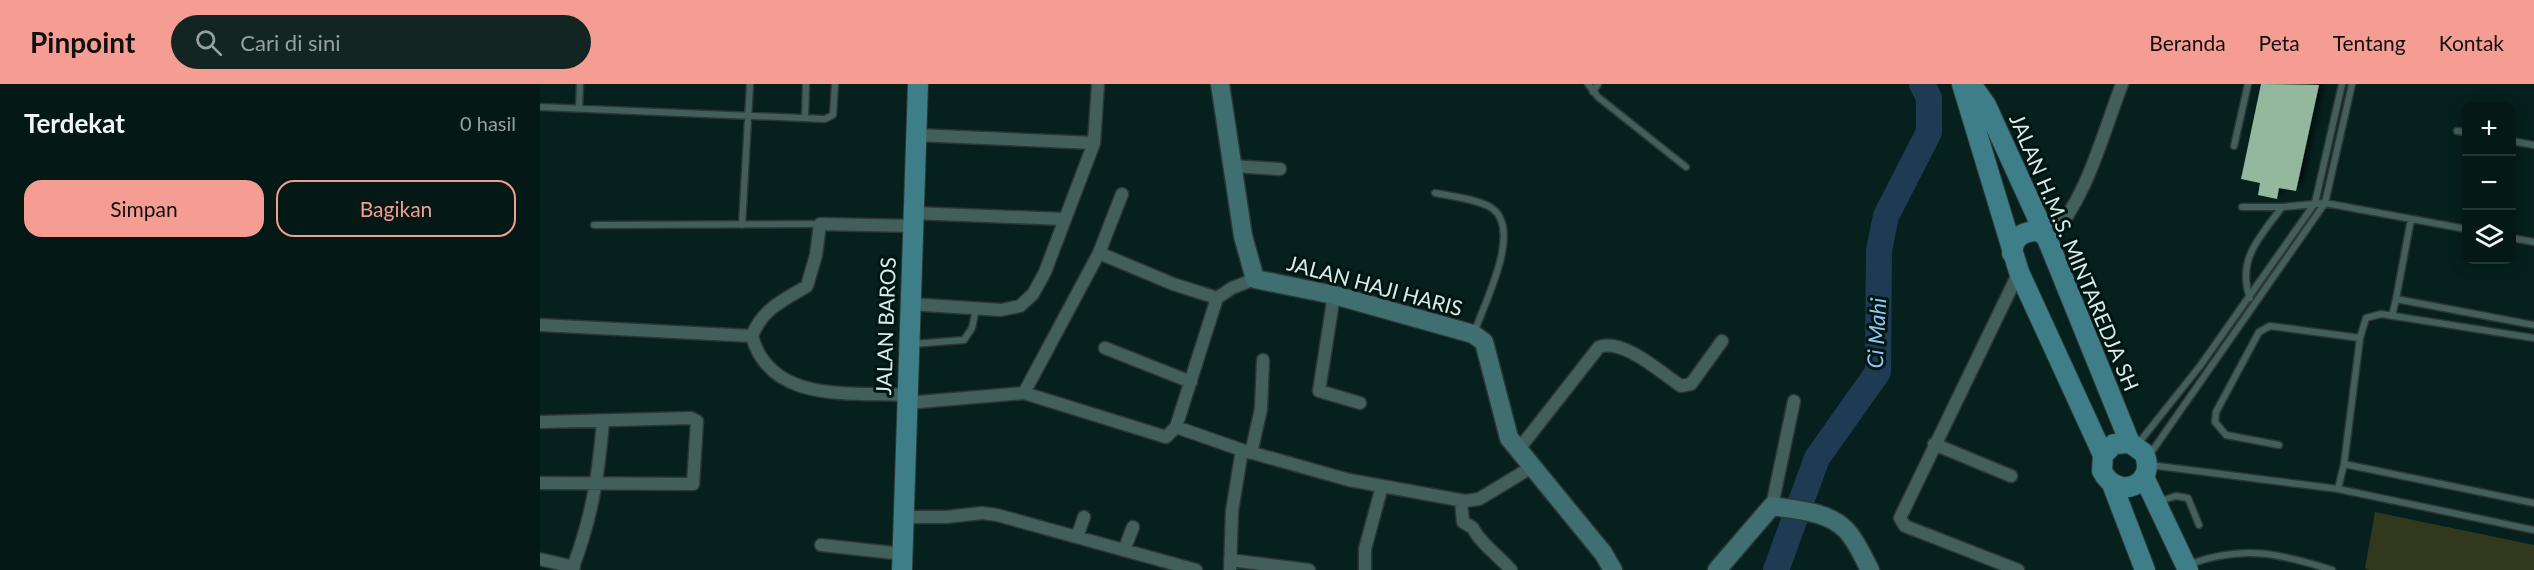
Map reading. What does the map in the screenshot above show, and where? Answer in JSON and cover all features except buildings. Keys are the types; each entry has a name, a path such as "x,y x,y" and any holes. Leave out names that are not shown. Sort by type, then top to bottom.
{"main road":[{"name":"JALAN BAROS","path":"902,562 918,84"},
{"name":"JALAN H.M.S. MINTAREDJA SH","path":"1962,84 2019,272 2103,455 2102,471 2112,484 2145,570"},
{"name":"JALAN H.M.S. MINTAREDJA SH","path":"1971,84 1986,105 2047,239 2186,569"},
{"path":"2012,253 2014,241 2022,234 2038,231 2047,239"},
{"path":"2103,455 2114,444 2141,458 2133,486 2119,487 2112,484"}],"street":[{"path":"910,304 1011,309 1026,301 1045,272 1063,219 1094,143 1098,84"},
{"name":"JALAN HAJI HARIS","path":"1220,84 1243,236 1255,279 1334,294 1473,334 1484,342 1488,349 1505,431 1603,553 1613,570"},
{"path":"2047,239 2065,220 2088,176 2122,84"},
{"path":"916,135 1094,143"},
{"path":"1231,166 1280,168"},
{"path":"1024,393 1098,253 1122,194"},
{"path":"1063,219 913,220 820,224 816,255 807,286 776,303 755,328 752,336 756,349 768,366 784,380 798,387 817,391 907,399 1024,393 1166,437 1176,428 1217,298 1232,288 1255,279"},
{"path":"1098,253 1173,284 1217,298"},
{"path":"2018,570 1901,522 1901,512 1934,444 1958,403 2019,272"},
{"path":"1334,294 1319,391 1360,403"},
{"path":"540,325 752,336"},
{"path":"1519,449 1593,351 1599,347 1609,344 1623,347 1681,386 1686,386 1690,384 1722,341"},
{"path":"1105,348 1191,382"},
{"path":"1263,360 1261,409 1247,451 1232,511 1230,565 1309,570"},
{"path":"1717,570 1778,507 1794,401"},
{"path":"540,422 694,419 697,422 693,484 687,486 540,483"},
{"path":"540,559 573,569 590,522 598,484 603,422"},
{"path":"1176,428 1323,474 1461,501 1479,499 1533,467"},
{"path":"1934,444 2011,476"},
{"path":"1365,570 1365,549 1382,486"},
{"path":"1461,501 1463,522 1473,528 1477,538 1493,549 1511,570"},
{"path":"1778,507 1830,518 1848,531 1870,570"},
{"path":"904,517 946,517 982,513 1196,570"},
{"path":"1077,537 1084,517"},
{"path":"1124,550 1133,527"},
{"path":"821,545 902,562"}],"lane":[{"path":"579,108 580,84"},
{"path":"742,225 750,84"},
{"path":"805,118 806,84"},
{"path":"540,107 825,119 834,115 835,84"},
{"path":"1588,84 1593,92 1686,167"},
{"path":"1593,92 1598,84"},
{"path":"2235,146 2248,84"},
{"path":"2141,458 2315,202 2342,84"},
{"path":"2141,458 2244,320 2325,203 2352,84"},
{"path":"2457,130 2462,131"},
{"path":"2516,142 2534,145"},
{"path":"1435,193 1493,208 1502,220 1505,236 1502,258 1473,334"},
{"path":"2242,207 2282,207 2315,202 2325,203 2462,229"},
{"path":"2250,297 2246,286 2247,256 2282,207"},
{"path":"2392,316 2411,219"},
{"path":"594,225 820,224"},
{"path":"2516,239 2534,242"},
{"path":"2396,299 2534,325"},
{"path":"909,344 964,340 972,328 976,308"},
{"path":"2338,489 2344,464 2360,338 2366,318 2381,314 2534,338"},
{"path":"2237,316 2244,320"},
{"path":"2484,331 2487,316"},
{"path":"2279,445 2226,435 2215,422 2216,412 2259,333 2270,326 2360,338"},
{"path":"2141,458 2338,489 2534,530"},
{"path":"2344,464 2534,503"},
{"path":"2156,502 2176,496 2188,498 2199,525"},
{"path":"2186,569 2219,554 2254,551 2300,560 2332,570"}],"green space":[{"path":"2375,512 2534,545 2534,570 2369,570 2365,568"}],"waterway":[{"name":"Ci Mahi","path":"1776,570 1817,458 1878,372 1879,250 1886,216 1929,132 1929,98 1922,84"}]}
